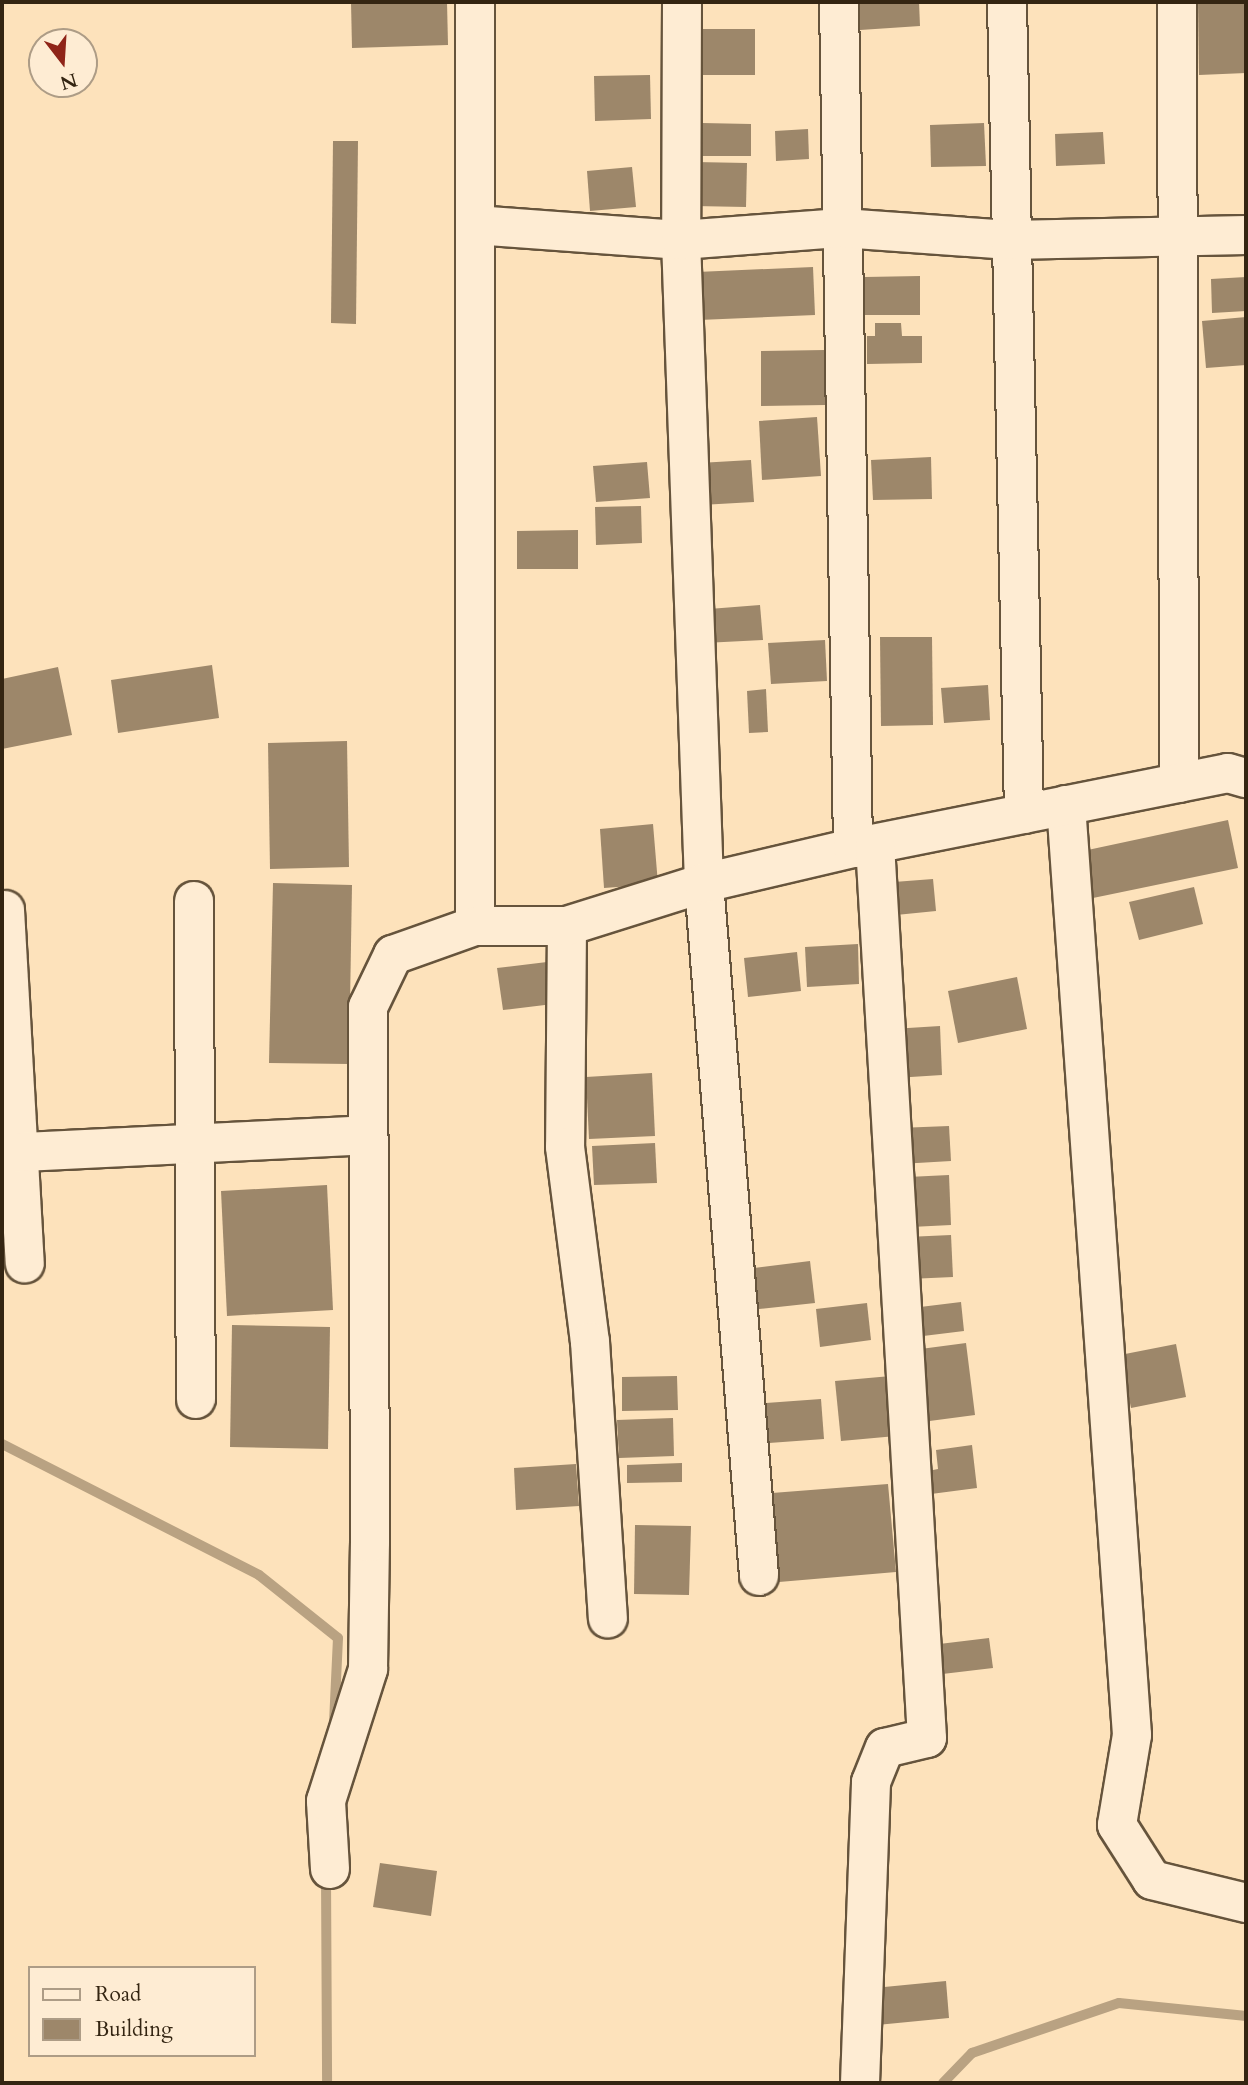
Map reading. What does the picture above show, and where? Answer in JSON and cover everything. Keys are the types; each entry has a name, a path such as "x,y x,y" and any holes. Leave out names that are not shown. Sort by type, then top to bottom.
{"street":[{"path":"475,2 475,926"},
{"path":"682,2 681,240 704,883 759,1576"},
{"path":"839,2 842,228 864,846 927,1738 885,1748 871,1782 860,2083"},
{"path":"1007,2 1024,814"},
{"path":"1177,2 1179,783"},
{"path":"475,225 681,240 842,228 1010,240 1246,236"},
{"path":"330,1869 326,1801 368,1669 368,1007 393,955 475,926 567,926 704,883 864,846 1228,773 1246,778"},
{"path":"1066,805 1132,1735 1117,1825 1152,1880 1246,1903"},
{"path":"194,901 196,1399"},
{"path":"5,910 11,1153 25,1263"},
{"path":"567,926 565,1147 590,1342 608,1618"},
{"path":"11,1153 368,1135"}],"building":[{"path":"351,2 447,2 448,45 352,48"},
{"path":"859,2 919,2 920,26 860,30"},
{"path":"1198,2 1246,2 1246,73 1199,75"},
{"path":"694,29 755,29 755,75 694,75"},
{"path":"650,75 651,119 595,121 594,76"},
{"path":"702,123 751,124 751,156 701,156"},
{"path":"984,123 986,166 931,167 930,125"},
{"path":"808,129 809,159 776,161 775,131"},
{"path":"1103,132 1105,164 1056,166 1055,134"},
{"path":"333,141 358,141 356,324 331,323"},
{"path":"695,162 747,163 746,207 694,206"},
{"path":"632,167 636,207 590,211 587,171"},
{"path":"813,267 815,315 699,320 697,272"},
{"path":"920,276 920,315 865,315 865,277"},
{"path":"1246,277 1246,311 1212,313 1211,279"},
{"path":"1246,317 1246,365 1206,368 1202,321"},
{"path":"875,323 901,323 902,336 922,336 922,363 867,364 867,336 875,336"},
{"path":"825,350 825,405 761,406 761,351"},
{"path":"817,417 821,476 762,480 759,421"},
{"path":"931,457 932,499 873,500 871,460"},
{"path":"751,460 754,502 701,505 699,463"},
{"path":"647,462 650,498 596,502 593,466"},
{"path":"641,506 642,543 596,545 595,507"},
{"path":"578,530 578,569 517,569 517,531"},
{"path":"760,605 763,640 704,643 709,609"},
{"path":"880,637 932,637 933,725 881,726"},
{"path":"825,640 827,681 771,684 768,643"},
{"path":"212,665 219,718 118,733 111,680"},
{"path":"58,667 72,735 2,749 2,679"},
{"path":"988,685 990,720 944,723 941,688"},
{"path":"766,689 768,732 749,733 747,691"},
{"path":"347,741 349,867 270,869 268,743"},
{"path":"1228,820 1238,868 1093,898 1083,851"},
{"path":"653,824 658,884 604,888 600,829"},
{"path":"933,879 936,911 896,915 894,882"},
{"path":"273,883 352,885 349,1064 269,1063"},
{"path":"1194,887 1203,924 1139,940 1129,902"},
{"path":"858,944 859,984 807,987 805,947"},
{"path":"797,952 801,991 748,997 744,958"},
{"path":"547,962 553,1004 503,1010 497,968"},
{"path":"1017,977 1027,1029 958,1043 948,991"},
{"path":"940,1026 942,1075 895,1078 892,1029"},
{"path":"652,1073 655,1136 589,1139 586,1077"},
{"path":"949,1126 951,1161 900,1164 898,1128"},
{"path":"655,1143 657,1183 594,1185 592,1146"},
{"path":"949,1175 951,1225 911,1227 908,1177"},
{"path":"327,1185 333,1310 227,1316 221,1191"},
{"path":"951,1235 953,1277 909,1279 907,1237"},
{"path":"810,1261 815,1303 759,1309 754,1268"},
{"path":"961,1302 964,1331 915,1337 912,1308"},
{"path":"867,1303 871,1340 820,1347 816,1309"},
{"path":"232,1325 330,1327 328,1449 230,1447"},
{"path":"966,1343 975,1415 922,1422 913,1350"},
{"path":"1176,1344 1186,1397 1131,1408 1120,1355"},
{"path":"677,1376 678,1410 622,1411 622,1377"},
{"path":"891,1376 896,1436 841,1441 835,1381"},
{"path":"821,1399 824,1439 769,1443 766,1403"},
{"path":"673,1418 674,1456 619,1458 617,1420"},
{"path":"972,1445 977,1488 931,1494 928,1471 938,1469 936,1450"},
{"path":"682,1463 682,1482 627,1483 627,1465"},
{"path":"576,1464 579,1506 516,1510 514,1468"},
{"path":"888,1484 896,1572 779,1582 772,1493"},
{"path":"635,1525 691,1526 689,1595 634,1594"},
{"path":"989,1638 993,1668 934,1675 931,1645"},
{"path":"380,1863 437,1871 431,1916 373,1907"},
{"path":"946,1981 949,2018 877,2025 874,1988"}],"waterway":[{"path":"2,1444 259,1575 338,1638 334,1724"},
{"path":"326,1875 327,2083"},
{"path":"943,2083 972,2053 1119,2003 1246,2016"}]}
